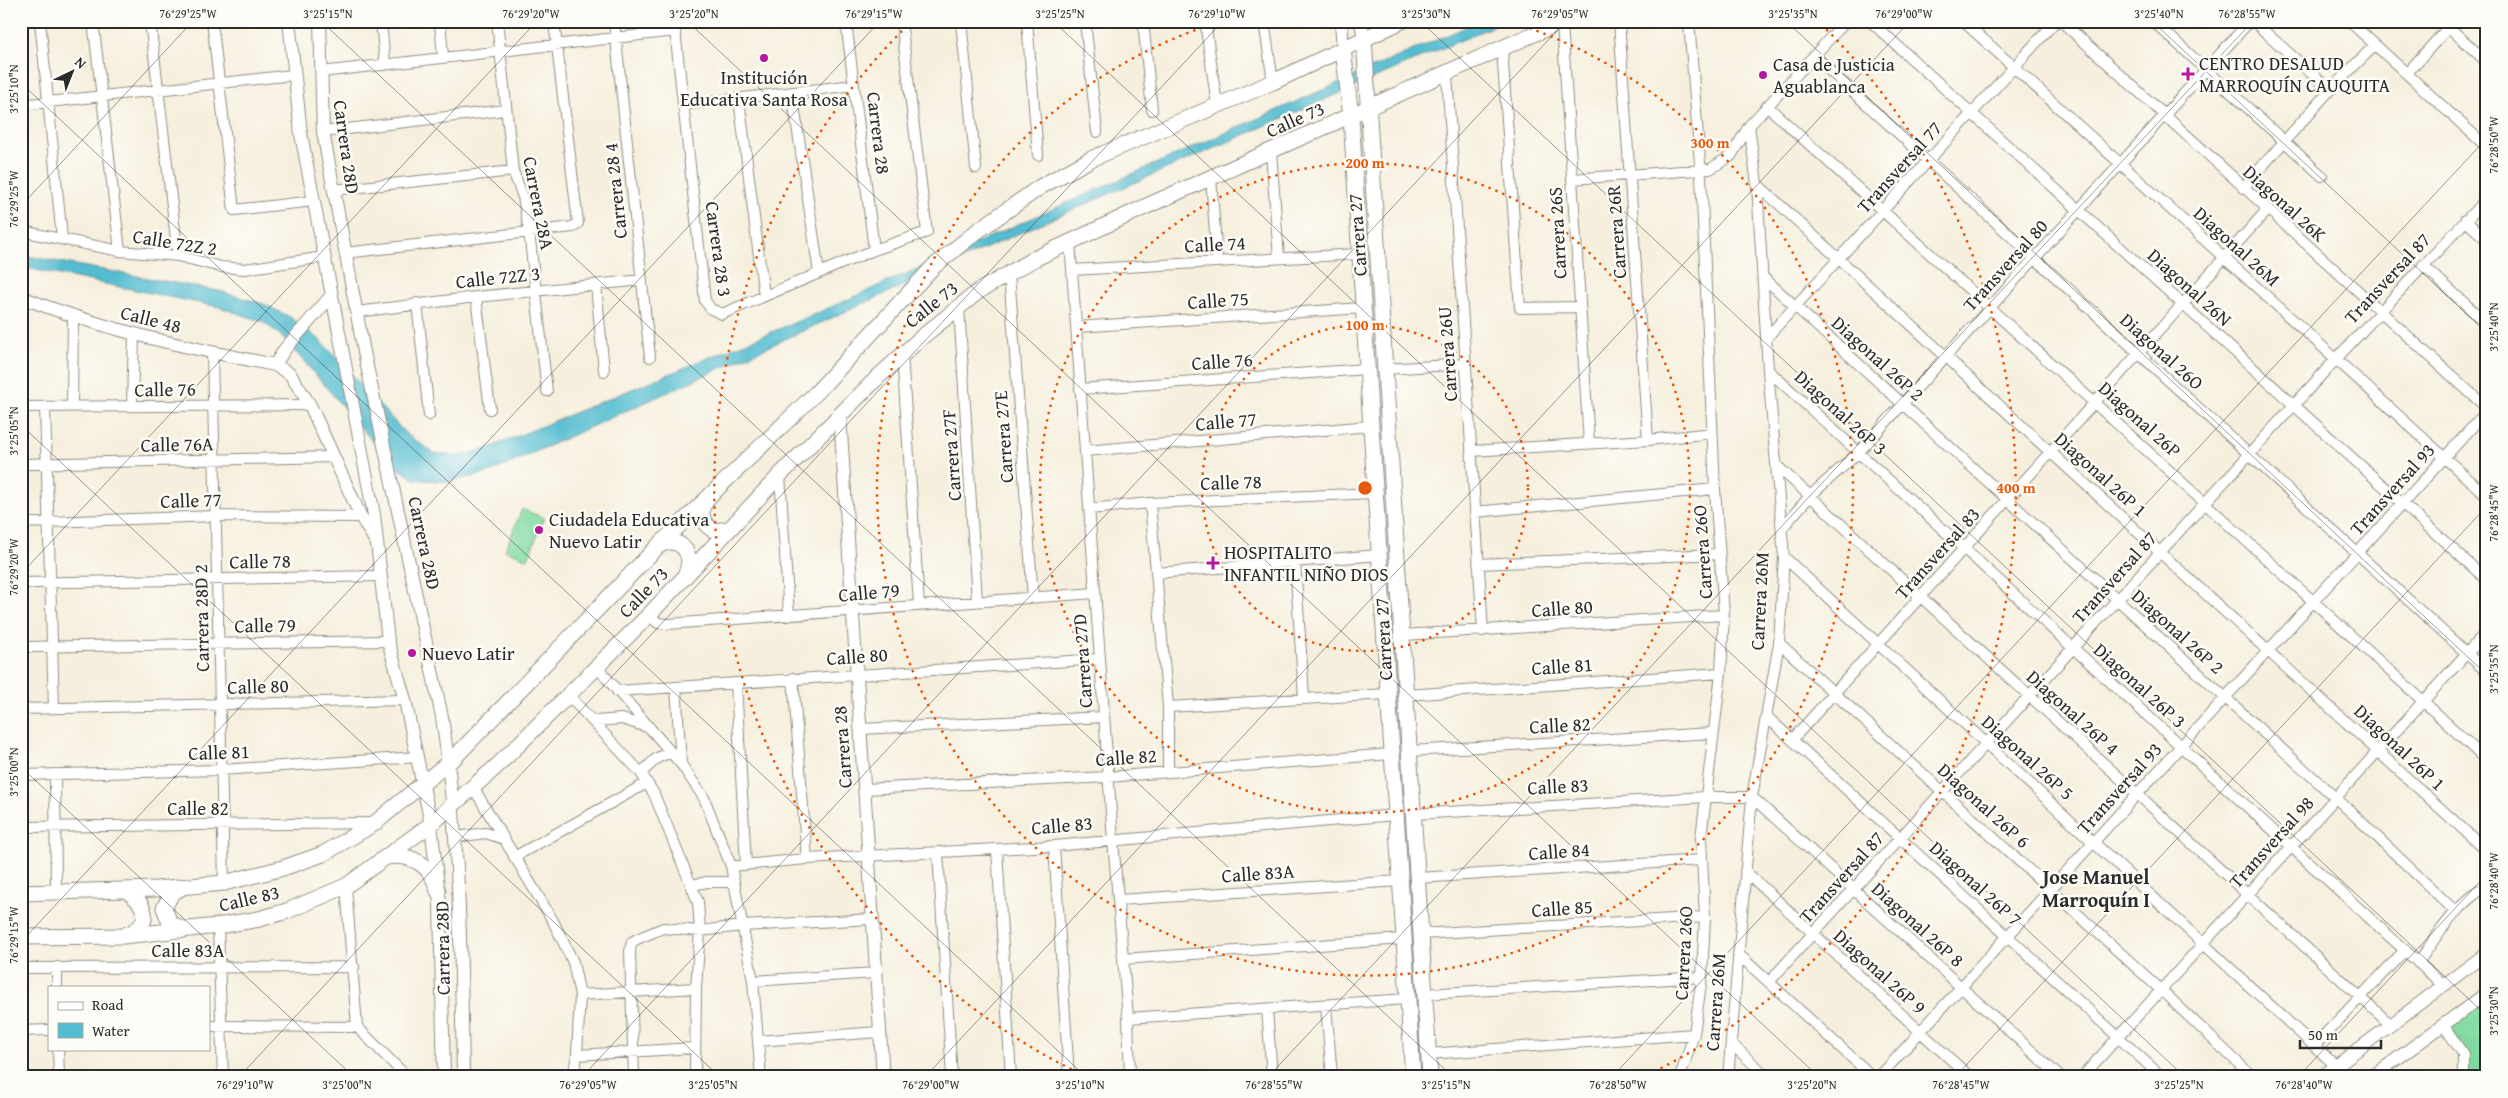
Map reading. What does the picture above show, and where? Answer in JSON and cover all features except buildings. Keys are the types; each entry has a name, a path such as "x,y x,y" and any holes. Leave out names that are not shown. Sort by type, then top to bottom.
{"main road":[{"name":"Calle 73","path":"449,762 658,546 816,393 932,267 988,223 1070,169 1273,82 1402,21"},
{"name":"Calle 73","path":"453,804 550,715 568,694 682,581 780,475 902,354 959,307 1009,273 1070,242 1211,177 1351,117 1562,22"},
{"path":"1364,39 1369,109"},
{"path":"1343,49 1351,117"},
{"name":"Carrera 27","path":"1369,109 1430,1077"},
{"name":"Carrera 27","path":"1351,117 1413,1077"},
{"path":"706,501 701,514 704,523 716,531 729,529"},
{"path":"658,546 663,543 674,542 687,550 690,566 682,581"},
{"name":"Calle 83","path":"21,893 125,890 224,883 283,868 317,856 375,823 449,762"},
{"name":"Calle 83","path":"21,937 123,936 218,926 260,919 287,911 346,886 431,824 453,804"},
{"path":"387,857 408,857 417,860 431,873 438,891"},
{"path":"184,930 170,923 164,908 172,893 187,886"},
{"path":"123,936 133,932 141,925 145,914 142,904 135,895 125,890"}],"street":[{"path":"40,21 62,238"},
{"path":"93,21 120,250"},
{"path":"150,21 178,256"},
{"path":"212,21 234,210 314,201"},
{"name":"Carrera 28D","path":"289,21 293,75 301,134 363,450 380,549 380,576 388,641 405,700 431,824 438,891 444,1077"},
{"name":"Carrera 28D","path":"320,21 323,132 364,352 442,717 449,762 460,896 463,1077"},
{"path":"381,21 385,63"},
{"path":"440,21 443,57"},
{"name":"Carrera 28A","path":"498,21 505,110 513,171 523,197 530,231 546,391"},
{"path":"345,253 573,227 578,223 554,21"},
{"name":"Carrera 28 4","path":"614,21 650,357"},
{"name":"Carrera 28","path":"846,21 874,250"},
{"name":"Carrera 28 3","path":"674,26 705,301 711,309 722,314 874,250 928,232 901,21"},
{"path":"961,21 976,168"},
{"path":"1027,21 1038,155"},
{"path":"1085,21 1096,132"},
{"path":"1143,21 1152,110"},
{"path":"1205,21 1217,105"},
{"path":"1264,21 1273,82"},
{"path":"1341,21 1343,49"},
{"path":"1361,21 1364,39"},
{"name":"Carrera 26R","path":"1619,21 1648,440"},
{"name":"Carrera 26O","path":"1680,1077 1694,1034 1702,977 1705,917 1701,838 1712,733 1721,673 1724,615 1714,489 1700,170 1689,21"},
{"path":"1572,179 1710,169 1731,156 1749,126 1846,21"},
{"name":"Diagonal 26N","path":"1870,21 2487,580"},
{"name":"Diagonal 26M","path":"1963,21 2487,496"},
{"name":"Transversal 77","path":"1768,336 2056,21"},
{"name":"Diagonal 26K","path":"2061,21 2487,410"},
{"path":"2154,21 2322,176"},
{"path":"2252,21 2330,90"},
{"name":"Transversal 80","path":"1782,528 1810,496 1859,452 2034,257 2165,116 2205,69 2252,21"},
{"path":"2350,21 2487,147"},
{"name":"Carrera 26S","path":"1562,22 1579,307 1590,443"},
{"path":"2407,73 2448,23 2487,62"},
{"path":"320,72 385,63 616,38 674,26"},
{"path":"2242,188 2330,90 2375,46"},
{"path":"1502,48 1520,308 1579,307"},
{"name":"Diagonal 26O","path":"1814,56 2487,672"},
{"name":"Carrera 26U","path":"1447,74 1483,631"},
{"path":"21,104 293,75"},
{"path":"684,105 740,100 854,85"},
{"path":"792,92 818,273"},
{"path":"740,100 764,296"},
{"name":"Diagonal 26P","path":"1767,106 1991,307 2424,701 2487,761"},
{"path":"323,132 505,110"},
{"name":"Carrera 26M","path":"1728,1077 1744,871 1752,797 1779,643 1784,557 1768,370 1768,336 1757,184 1749,126"},
{"path":"1271,152 1279,258"},
{"path":"334,190 513,171"},
{"path":"1211,177 1217,261"},
{"name":"Diagonal 26P 1","path":"1757,184 2487,851"},
{"name":"Transversal 87","path":"1769,982 2379,311 2487,198"},
{"name":"Transversal 83","path":"1792,740 2267,210"},
{"path":"2465,220 2487,240"},
{"name":"Calle 72Z 2","path":"21,230 120,250 178,256 220,267 245,269 324,257"},
{"name":"Carrera 27D","path":"1070,242 1108,776 1128,1018 1130,1077"},
{"name":"Calle 74","path":"1072,270 1359,254"},
{"path":"2423,265 2487,324"},
{"name":"Carrera 27E","path":"1009,273 1033,598"},
{"name":"Diagonal 26P 2","path":"1763,277 2336,798 2456,912"},
{"name":"Calle 72Z 3","path":"357,312 476,296 642,280"},
{"path":"596,285 604,371"},
{"path":"332,295 284,350 275,365 290,374 310,405 361,517 380,549"},
{"path":"476,296 490,409"},
{"name":"Calle 48","path":"21,297 73,317 134,335 275,365"},
{"path":"417,303 429,415"},
{"name":"Carrera 27F","path":"959,307 977,600"},
{"name":"Calle 75","path":"1076,327 1363,308"},
{"path":"72,407 73,317"},
{"path":"132,406 134,335"},
{"name":"Carrera 28D 2","path":"212,352 224,883"},
{"path":"902,354 918,606"},
{"path":"1386,369 1466,364"},
{"name":"Calle 76","path":"1080,389 1367,368"},
{"name":"Diagonal 26P 3","path":"1768,370 2444,986"},
{"name":"Calle 76","path":"21,407 310,405"},
{"path":"45,407 54,708"},
{"name":"Transversal 93","path":"1879,1077 2487,410"},
{"name":"Carrera 28","path":"840,416 883,1077"},
{"name":"Calle 77","path":"1085,451 1370,426"},
{"path":"1471,451 1648,440 1712,433"},
{"name":"Calle 76A","path":"21,464 334,457"},
{"name":"Diagonal 26P 4","path":"1776,465 2391,1025"},
{"path":"780,475 789,616"},
{"path":"1475,512 1714,489"},
{"name":"Calle 78","path":"1089,509 1150,503 1375,493"},
{"path":"1150,503 1168,707 1168,772"},
{"name":"Calle 77","path":"21,524 216,516 361,517"},
{"path":"1478,564 1720,554"},
{"path":"1156,572 1378,555"},
{"name":"Diagonal 26P 5","path":"1784,557 2336,1066"},
{"path":"1295,561 1304,698"},
{"name":"Calle 78","path":"21,582 380,576"},
{"name":"Calle 79","path":"649,615 658,623 665,624 852,612 977,600 1095,593"},
{"name":"Calle 80","path":"1403,635 1724,615"},
{"name":"Transversal 98","path":"2082,1077 2487,631"},
{"name":"Calle 79","path":"21,647 388,641"},
{"name":"Diagonal 26P 6","path":"1779,643 2161,990 2253,1077"},
{"name":"Calle 80","path":"617,690 856,673 1100,659"},
{"path":"597,667 681,764 704,798 731,866 753,981 761,1077"},
{"name":"Calle 81","path":"1406,695 1721,673"},
{"path":"793,678 807,859"},
{"path":"736,683 746,864"},
{"path":"676,687 681,764"},
{"path":"568,694 595,721 647,782 700,907 694,1048 695,1077"},
{"path":"1168,707 1388,694"},
{"name":"Calle 80","path":"21,709 405,700"},
{"name":"Diagonal 26P 7","path":"1766,716 2162,1077"},
{"path":"860,729 1104,717"},
{"path":"595,721 622,719 649,728"},
{"name":"Calle 82","path":"1410,751 1712,733"},
{"path":"641,773 658,758 671,752"},
{"name":"Calle 82","path":"864,789 1108,776 1391,754"},
{"name":"Calle 81","path":"21,775 222,770 418,757"},
{"path":"54,774 56,892"},
{"path":"514,857 647,782"},
{"path":"473,787 568,951 576,972 580,996 577,1055 573,1077"},
{"name":"Calle 83","path":"1414,814 1706,797 1752,797"},
{"name":"Diagonal 26P 8","path":"1752,797 2060,1077"},
{"name":"Calle 83","path":"731,866 870,855 1054,846 1395,815"},
{"name":"Calle 82","path":"21,827 375,823"},
{"path":"456,837 486,833 504,839"},
{"path":"1054,846 1069,1077"},
{"path":"997,850 1011,1077"},
{"path":"938,853 952,1077"},
{"name":"Calle 84","path":"1418,878 1702,860"},
{"name":"Diagonal 26P 9","path":"1744,871 1970,1077"},
{"name":"Calle 83A","path":"1119,900 1400,881"},
{"path":"692,885 708,882 734,882"},
{"path":"346,886 354,967 357,1027 407,1077"},
{"path":"2418,962 2456,912 2487,886"},
{"name":"Calle 85","path":"1421,934 1705,917"},
{"path":"634,1077 630,946 637,939 663,928 700,931 742,926 873,919"},
{"path":"218,926 223,1077"},
{"path":"1123,959 1403,940"},
{"path":"2314,1046 2405,950"},
{"path":"1738,954 1873,1077"},
{"path":"2321,1077 2487,954"},
{"path":"57,967 57,986"},
{"name":"Calle 83A","path":"21,968 354,967"},
{"path":"753,981 876,973"},
{"path":"1425,994 1702,977"},
{"path":"580,996 696,988"},
{"path":"2372,1077 2487,993"},
{"path":"1128,1018 1407,998"},
{"path":"1326,1005 1332,1077"},
{"path":"1267,1009 1272,1077"},
{"path":"210,1026 357,1027"},
{"path":"2444,1026 2463,1054 2463,1077"},
{"path":"21,1030 48,1030"},
{"path":"758,1041 879,1032"},
{"path":"1429,1054 1694,1034"},
{"path":"1731,1043 1767,1077"},
{"path":"577,1055 694,1048"},
{"path":"58,1050 59,1077"}],"green space":[{"path":"522,509 544,518 528,559 505,550"},
{"path":"2487,996 2487,1077 2466,1077 2465,1054 2447,1026"}],"water":[{"path":"1479,21 1505,21 1022,232 489,473 448,482 414,479 392,464 301,358 280,335 263,322 219,307 21,267 21,255 219,291 264,304 290,317 320,340 406,434 434,453 459,456 486,449 808,317"}],"place":[{"name":"Institución Educativa Santa Rosa","path":"764,58"},
{"name":"CENTRO DESALUD MARROQUÍN CAUQUITA","path":"2188,74"},
{"name":"Casa de Justicia Aguablanca","path":"1763,75"},
{"name":"Ciudadela Educativa Nuevo Latir","path":"539,530"},
{"name":"HOSPITALITO INFANTIL NIÑO DIOS","path":"1213,563"},
{"name":"Nuevo Latir","path":"412,653"}],"district":[{"name":"Jose Manuel Marroquín I","path":"2096,888"}]}
